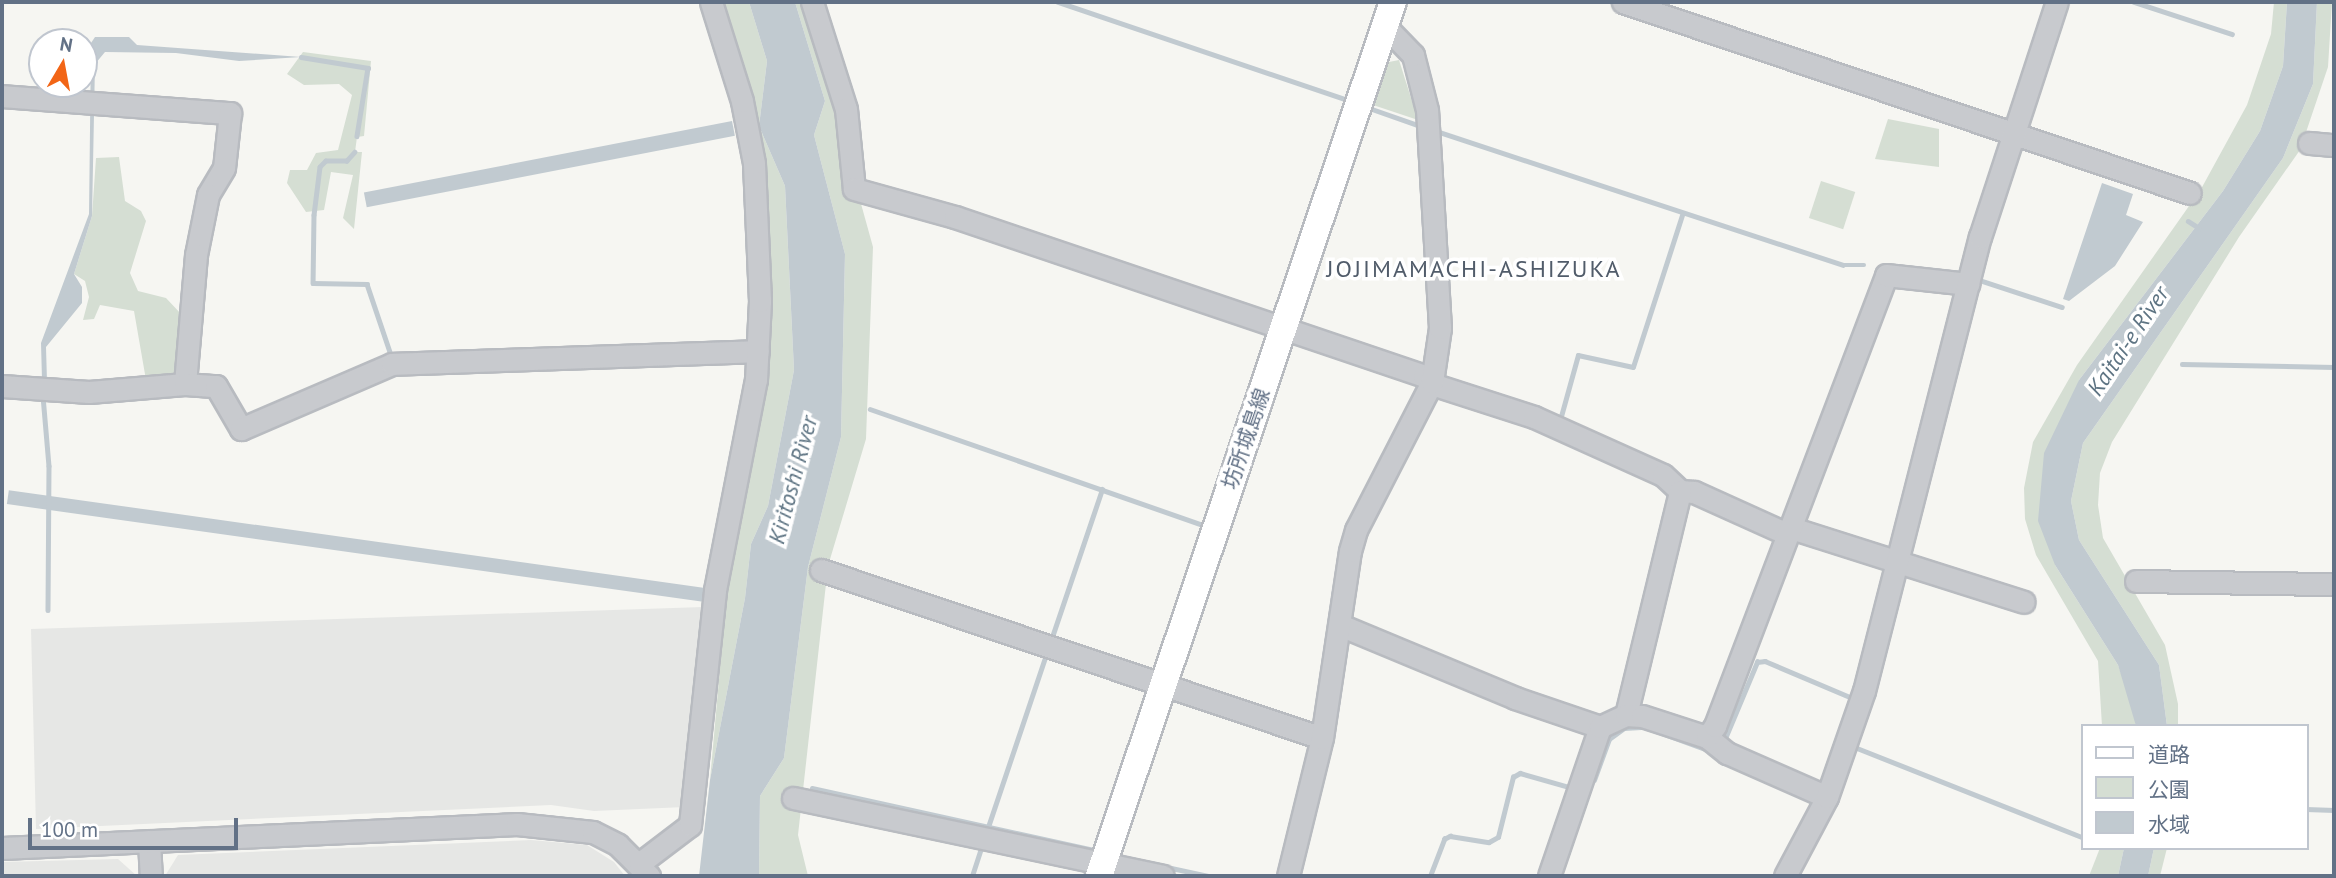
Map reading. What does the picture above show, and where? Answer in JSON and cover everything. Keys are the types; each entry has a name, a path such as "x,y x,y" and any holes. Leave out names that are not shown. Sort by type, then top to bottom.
{"main road":[{"name":"坊所城島線","path":"1101,870 1389,14"}],"street":[{"path":"2,848 517,824 593,832 618,845 645,870 690,825 715,590 758,351 754,163 742,101 711,2"},
{"path":"811,2 846,109 854,190 955,217 1283,328 1534,417 1663,475 1680,491 1694,492 1789,531 1897,561 2024,602"},
{"path":"1623,2 2190,193"},
{"path":"1785,876 1827,797 1864,691 1969,284 2014,132 2057,2"},
{"path":"1288,876 1322,738 1356,530 1432,382 1440,328 1427,110 1413,55 1389,14"},
{"path":"2,96 230,113 224,168 208,195 196,255 185,384"},
{"path":"2309,143 2334,145"},
{"path":"1707,737 1736,675 1886,275 1969,284"},
{"path":"2,386 89,392 185,384 216,386 241,429 392,365 758,351"},
{"path":"1626,715 1680,491"},
{"path":"821,570 1322,738"},
{"path":"2136,581 2334,584"},
{"path":"1340,625 1515,698 1600,727 1626,715 1671,723 1707,737 1727,753 1827,797"},
{"path":"1549,876 1600,727"},
{"path":"793,798 1101,870 1163,876"},
{"path":"149,841 151,876"}],"shaded area":[{"path":"703,607 685,807 594,811 551,805 36,829 31,629"},
{"path":"531,840 587,845 614,862 625,876 165,876 178,855"},
{"path":"118,859 137,876 2,876 2,862"}],"green space":[{"path":"718,2 749,2 767,61 759,126 785,186 794,370 768,506 751,544 745,598 710,780 727,590 768,362 768,182 730,25"},
{"path":"795,2 805,2 873,247 866,439 828,566 798,835 808,876 759,876 760,796 784,758 808,567 841,437 845,254 814,135 825,101"},
{"path":"2274,2 2287,2 2283,66 2260,131 2223,191 2079,380 2055,565 2118,665 2135,712 2136,724 2102,724 2098,661 2036,555 2025,519 2024,488 2033,442 2077,365 2201,189 2247,105 2271,34"},
{"path":"2317,2 2332,2 2328,67 2300,150 2239,237 2112,442 2100,473 2098,505 2103,538 2165,645 2178,704 2178,724 2167,724 2159,665 2079,540 2071,501 2083,443 2283,158 2313,84"},
{"path":"303,52 371,61 364,136 357,137 355,152 362,152 354,229 343,218 353,175 331,172 324,210 306,212 287,183 290,170 307,170 316,153 338,150 352,95 339,84 304,85 287,74"},
{"path":"1399,60 1418,120 1373,105 1389,62"},
{"path":"1888,119 1939,129 1939,167 1875,159"},
{"path":"119,157 125,201 141,211 146,221 130,273 138,291 166,298 182,315 178,377 146,380 134,311 100,305 94,319 83,320 89,297 85,281 74,274 92,216 96,158"},
{"path":"1821,181 1855,192 1843,229 1809,218"},
{"path":"2099,850 2124,850 2118,876 2089,876"},
{"path":"2154,850 2166,850 2160,876 2148,876"}],"water":[{"name":"Kiritoshi River","path":"749,2 795,2 825,101 814,135 845,254 841,437 808,567 784,758 760,796 759,876 699,876 710,780 745,598 751,544 768,506 794,370 785,186 759,126 767,61"},
{"name":"Kaitai-e River","path":"2287,2 2317,2 2313,84 2283,158 2083,443 2071,501 2079,540 2159,665 2167,724 2135,724 2118,665 2055,565 2038,521 2044,453 2079,380 2223,191 2260,131 2283,66"},
{"path":"98,37 129,37 137,45 301,57 239,61 176,53 105,52 98,60"},
{"path":"90,98 94,98 92,216 74,274 82,287 82,303 46,347 47,381 42,380 41,343 89,214"},
{"path":"732,121 735,136 367,207 364,193"},
{"path":"2102,183 2133,194 2126,215 2143,222 2115,266 2069,301 2063,299"},
{"path":"9,490 705,588 703,602 7,504"},
{"path":"2124,850 2154,850 2148,876 2118,876"}],"waterway":[{"path":"1058,2 1344,99"},
{"path":"2134,2 2232,34"},
{"path":"301,57 368,68 357,136"},
{"path":"1372,109 1418,125"},
{"path":"1439,132 1843,265 1864,265"},
{"path":"355,152 347,161 326,161 320,167 314,215 313,283 367,284 390,352"},
{"path":"1560,420 1578,355 1633,367 1682,215"},
{"path":"2188,221 2199,228"},
{"path":"1979,280 2062,307"},
{"path":"2182,364 2334,367"},
{"path":"43,396 49,466 48,610"},
{"path":"870,409 1204,525"},
{"path":"1051,640 1102,489"},
{"path":"988,827 1047,652"},
{"path":"1724,741 1757,662 1765,661 1852,698"},
{"path":"1594,780 1609,739 1624,728 1645,727 1711,751"},
{"path":"1857,748 2080,836"},
{"path":"1430,876 1444,839 1450,836 1489,842 1498,837 1513,777 1520,773 1569,787"},
{"path":"812,788 1093,850"},
{"path":"2308,809 2334,810"},
{"path":"972,876 982,845"},
{"path":"1162,866 1209,876"}],"district":[{"name":"JOJIMAMACHI-ASHIZUKA","path":"1474,269"}]}
